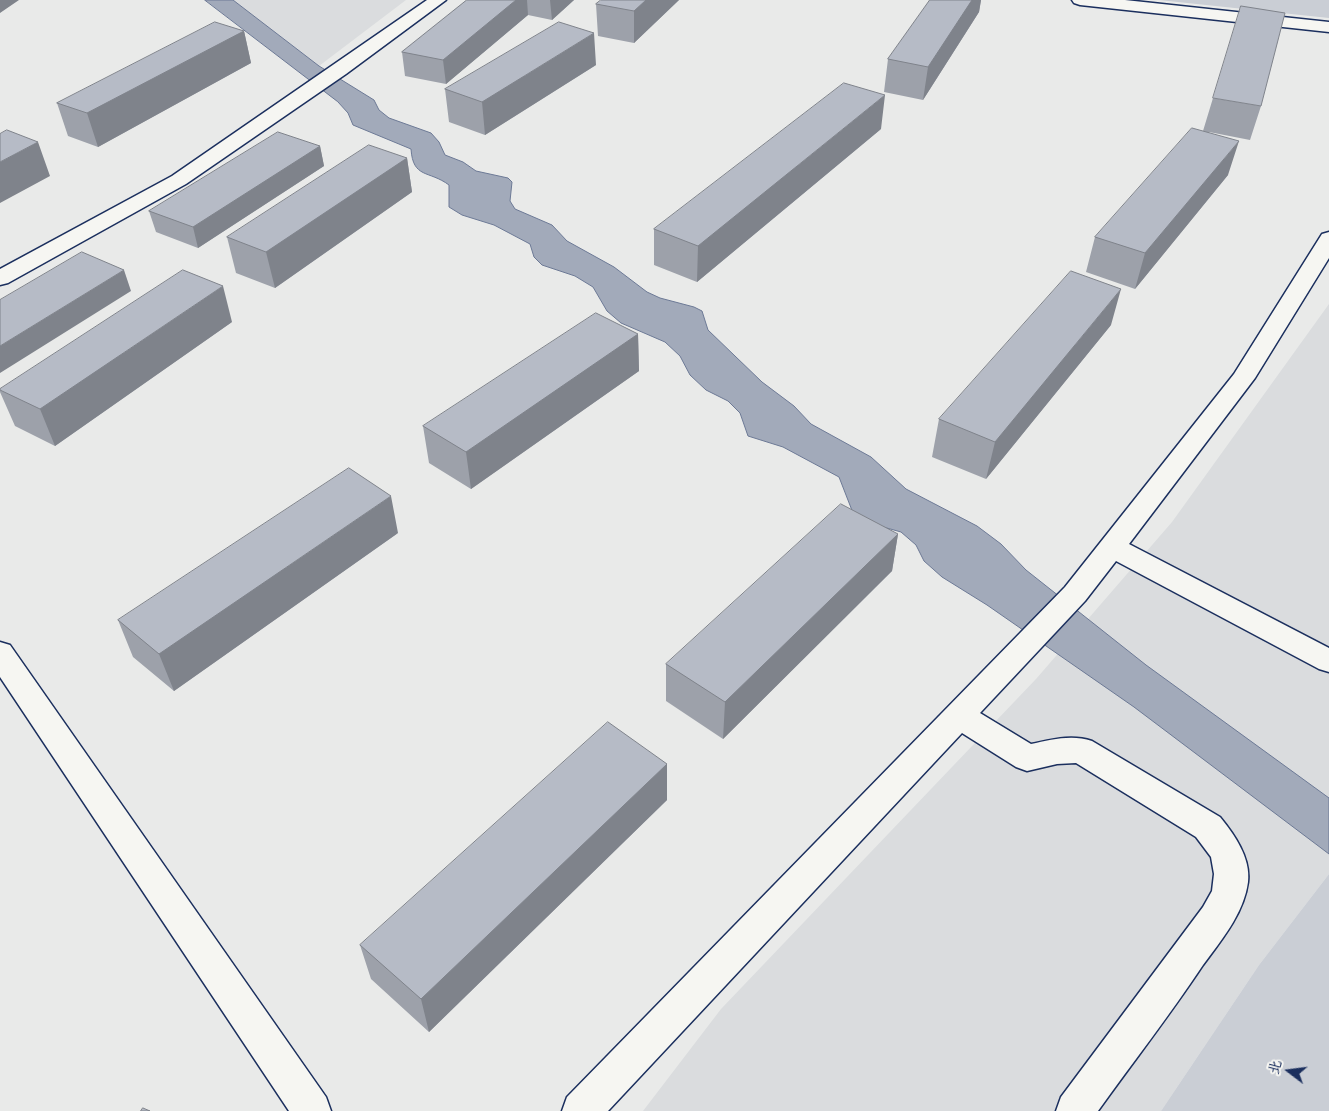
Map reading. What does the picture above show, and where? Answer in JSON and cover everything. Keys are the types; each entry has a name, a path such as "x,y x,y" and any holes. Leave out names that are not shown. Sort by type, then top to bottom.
{"street":[{"path":"0,278 179,180 340,70 438,0"},
{"path":"1080,0 1329,28"},
{"path":"581,1111 1075,594 1243,378 1318,259 1329,238"},
{"path":"1112,547 1329,661"},
{"path":"0,653 312,1111"},
{"path":"959,716 1027,758 1057,751 1081,750 1208,827 1220,842 1229,861 1231,880 1228,895 1205,933 1174,979 1075,1111"}],"shaded area":[{"path":"233,0 406,0 319,66"},
{"path":"1159,0 1329,0 1329,18"},
{"path":"1329,304 1329,874 1259,965 1161,1111 643,1111 721,1009 1036,679 1172,522"},
{"path":"1329,874 1329,1111 1161,1111 1259,965"}],"water":[{"path":"205,0 233,0 319,66 374,100 379,110 389,118 431,133 439,142 445,155 463,162 476,171 508,178 512,182 510,201 515,209 552,225 567,241 614,267 647,292 702,311 708,330 762,382 794,406 811,424 871,457 906,489 977,526 1001,544 1026,570 1146,665 1329,798 1329,854 1134,707 987,605 942,577 924,561 916,545 901,532 869,523 853,513 839,477 783,447 748,436 740,413 728,401 706,390 690,375 680,356 665,342 621,323 607,311 593,287 575,276 542,265 534,257 530,244 494,225 462,215 449,207 449,185 419,170 412,159 411,149 353,125 348,113 338,102"}],"building":[{"path":"467,0 516,0 443,60 402,52"},
{"path":"601,0 646,0 634,11 596,4"},
{"path":"930,0 972,0 928,67 888,59"},
{"path":"1241,6 1285,13 1261,106 1213,98"},
{"path":"215,22 244,31 87,113 57,103"},
{"path":"559,22 594,33 482,102 445,89"},
{"path":"844,83 885,95 698,246 654,229"},
{"path":"1192,128 1239,141 1145,253 1095,237"},
{"path":"7,130 38,142 0,162 0,134"},
{"path":"278,132 320,146 193,227 149,211"},
{"path":"369,145 407,158 266,252 227,237"},
{"path":"82,252 124,270 0,346 0,300"},
{"path":"183,270 223,286 40,409 0,390 0,389"},
{"path":"1071,271 1121,289 995,442 939,419"},
{"path":"596,313 638,334 466,452 423,426"},
{"path":"349,468 391,496 159,654 118,620"},
{"path":"841,504 898,534 725,702 666,664"},
{"path":"608,722 667,764 421,999 360,945"}]}
